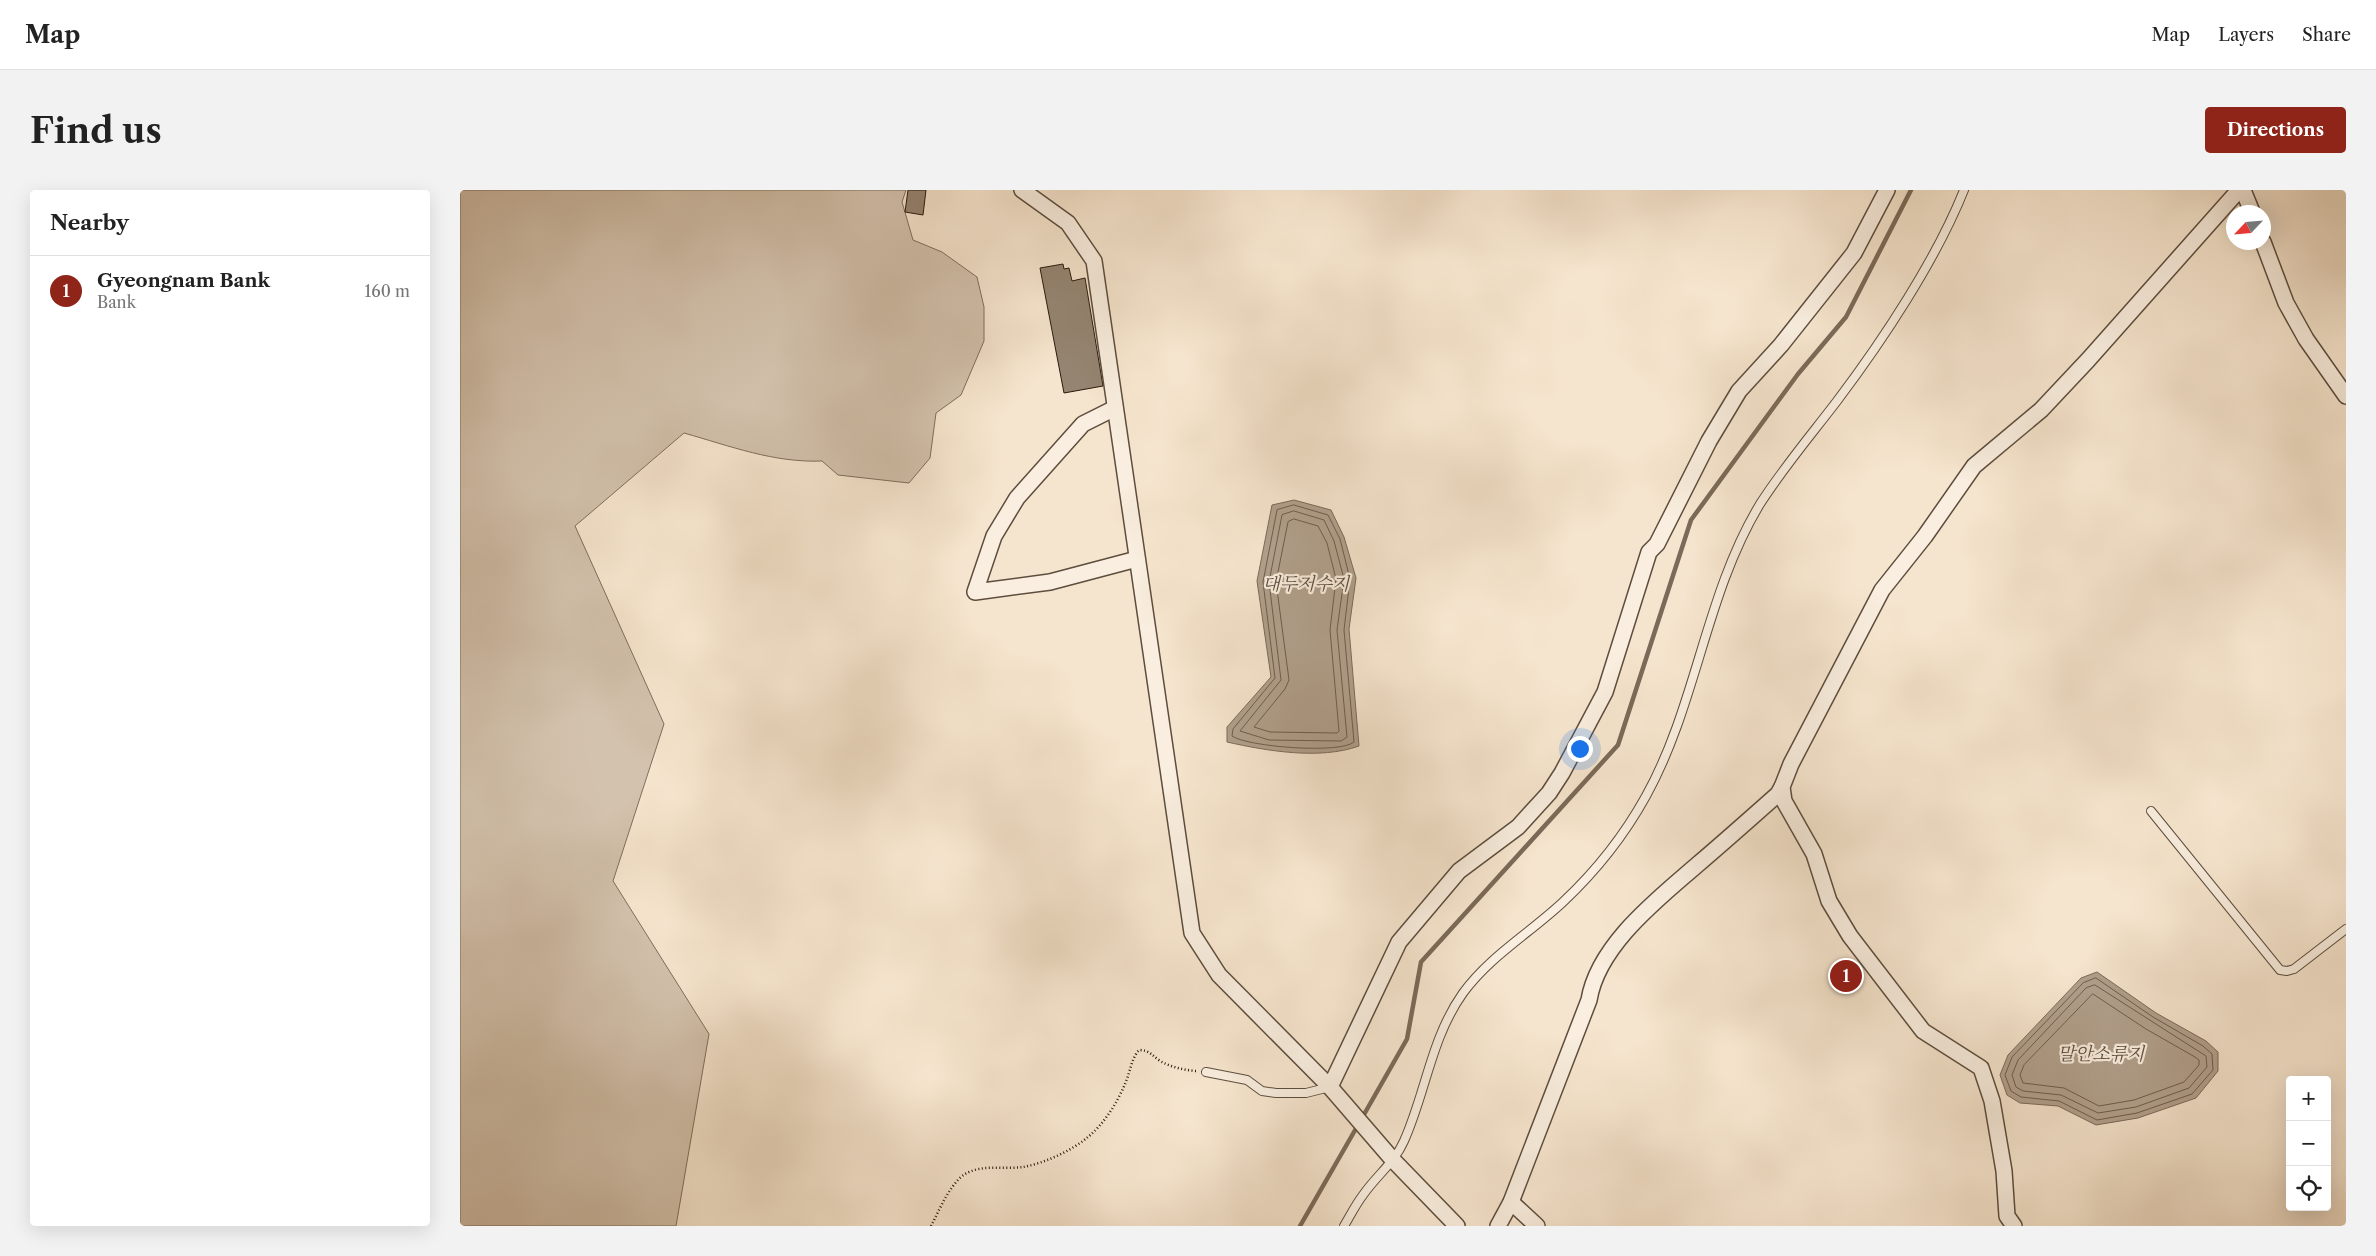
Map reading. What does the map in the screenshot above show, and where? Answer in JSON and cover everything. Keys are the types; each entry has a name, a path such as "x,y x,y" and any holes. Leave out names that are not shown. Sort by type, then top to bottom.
{"street":[{"path":"1022,190 1068,223 1094,260 1192,933 1218,975 1330,1087 1393,1160 1457,1226"},
{"path":"1330,1087 1399,942 1459,871 1518,827 1549,793 1562,773 1605,692 1649,552 1657,544 1709,441 1739,391 1781,345 1854,253 1887,190"},
{"path":"1498,1226 1511,1202 1590,1000 1591,988 1611,950 1642,913 1778,794 1791,764 1882,590 1925,536 1974,466 2041,410 2082,368 2241,190 2248,205"},
{"path":"2266,250 2286,303 2306,339 2346,396"},
{"path":"1115,408 1083,424 1017,498 994,536 975,592 1050,582 1137,559"},
{"path":"1782,787 1784,801 1814,854 1829,900 1850,936 1923,1031 1981,1068 1992,1101 2004,1170 2007,1216 2014,1226"},
{"path":"1511,1202 1536,1226"}],"lane":[{"path":"1344,1226 1363,1195 1393,1160 1402,1146 1413,1121 1443,1027 1463,994 1499,954 1562,903 1600,863 1644,800 1661,768 1678,724 1711,616 1742,537 1774,482 1840,398 1881,338 1938,244 1964,190"},
{"path":"2151,811 2280,970 2287,971 2294,968 2346,929"},
{"path":"1206,1072 1247,1080 1262,1091 1276,1093 1306,1093 1330,1087"}],"path":[{"path":"931,1226 958,1179 973,1170 1023,1167 1041,1162 1087,1139 1106,1118 1122,1091 1134,1055 1140,1050 1146,1050 1160,1061 1176,1068 1206,1072"}],"shaded area":[{"path":"460,190 906,190 902,202 913,240 942,252 977,277 984,307 984,341 961,395 936,413 930,458 909,483 838,475 822,461 804,461 769,456 684,433 575,526 664,724 613,881 709,1034 676,1226 460,1226"}],"water":[{"name":"대두저수지","path":"1294,500 1331,510 1344,537 1356,578 1349,629 1359,746 1328,753 1293,753 1227,742 1227,727 1271,677 1257,581 1272,505"},
{"name":"말안소류지","path":"2097,972 2156,1013 2206,1041 2218,1052 2218,1071 2196,1098 2138,1118 2096,1125 2058,1106 2020,1103 2007,1095 2000,1075 2008,1055 2081,978"}],"building":[{"path":"908,190 926,190 923,215 905,212"},
{"path":"1063,264 1064,269 1069,268 1072,281 1085,278 1103,386 1064,393 1040,268"}],"waterway":[{"path":"1362,1118 1407,1039 1421,962 1618,745 1691,520 1798,374 1846,317 1911,190"},
{"path":"1300,1226 1358,1125"}],"place":[{"name":"Gyeongnam Bank","path":"1846,976"}]}
